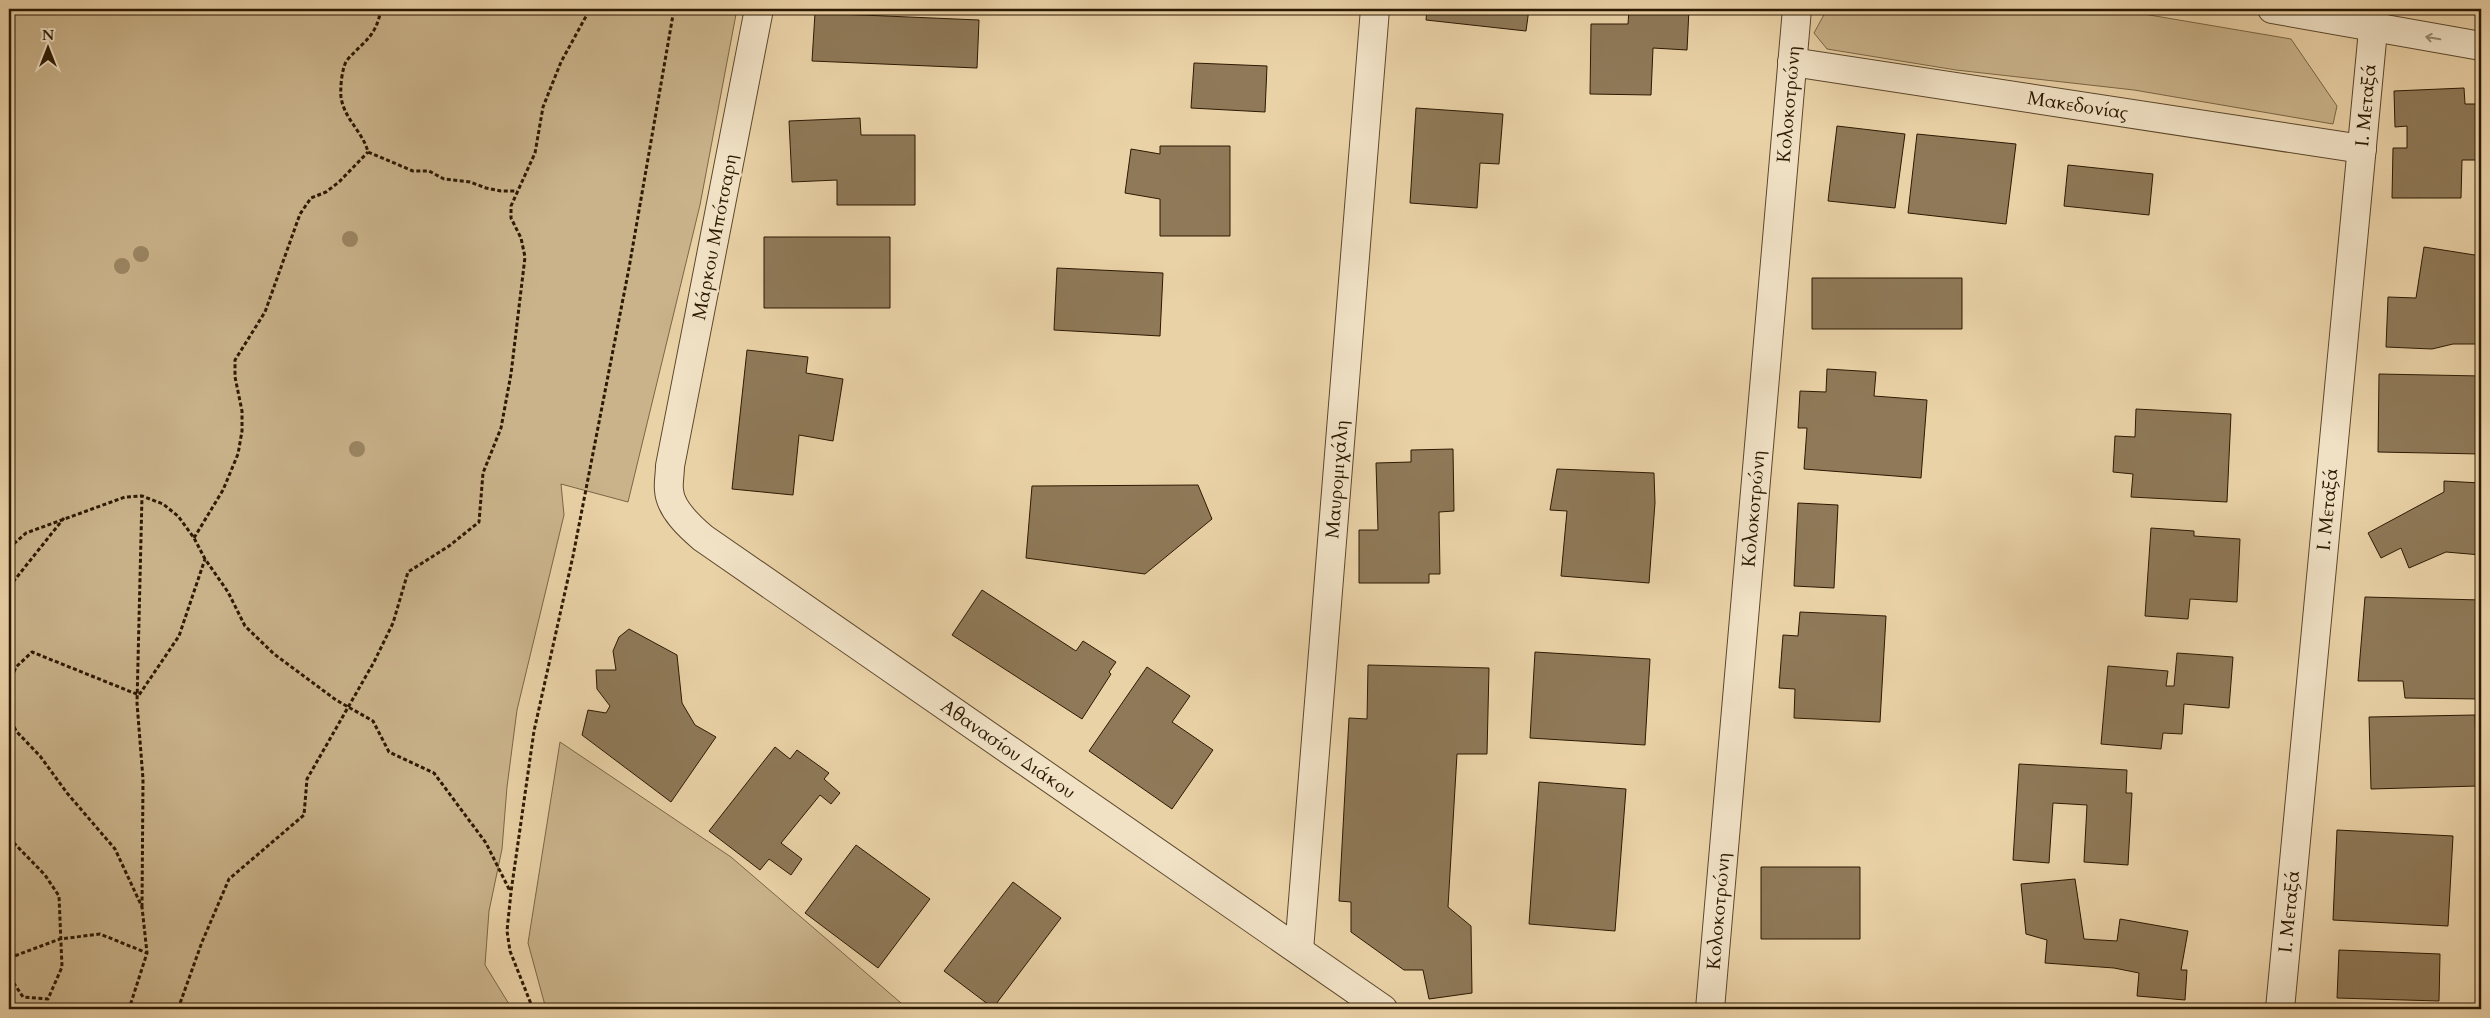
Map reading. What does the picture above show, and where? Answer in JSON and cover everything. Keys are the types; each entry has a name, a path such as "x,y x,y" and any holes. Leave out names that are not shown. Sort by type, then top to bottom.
{"street":[{"name":"Μάρκου Μπότσαρη","path":"670,466 759,9"},
{"name":"Μαυρομιχάλη","path":"1299,950 1375,9"},
{"name":"Κολοκοτρώνη","path":"1710,1009 1796,9"},
{"path":"2272,9 2374,18 2481,46"},
{"name":"Ι. Μεταξά","path":"2280,1009 2374,18"},
{"name":"Μακεδονίας","path":"1792,62 2362,149"},
{"name":"Αθανασίου Διάκου","path":"670,466 669,492 688,525 703,538 1383,1009"}],"path":[{"path":"368,152 365,140 345,113 341,95 346,60 370,39 379,23 381,9"},
{"path":"178,1009 202,942 229,879 304,815 307,779 374,662 393,624 408,572 449,546 479,522 483,473 500,428 511,374 525,257 521,238 511,218 511,206 535,153 544,107 561,62 590,9"},
{"path":"533,1009 510,951 507,931 511,892 534,731 573,556 618,326 674,9"},
{"path":"368,152 413,171 429,171 444,179 470,182 501,191 517,191"},
{"path":"194,538 223,490 238,454 242,432 242,411 235,377 235,360 265,312 300,214 311,198 326,192 339,182 368,152"},
{"path":"9,548 26,533 65,517 125,497 142,496 163,504 178,516 194,538 205,559 228,592 245,626 274,654 348,707 373,721 389,752 434,773 486,843 511,892"},
{"path":"129,1009 147,953 142,907 143,780 137,703 142,496"},
{"path":"9,588 65,517"},
{"path":"138,695 178,636 205,559"},
{"path":"9,684 16,667 32,652 138,695"},
{"path":"9,715 16,731 40,756 67,794 115,849 142,907"},
{"path":"9,838 45,874 60,896 62,967 48,999 23,997 9,976"},
{"path":"9,958 60,939 100,934 147,953"}],"shaded area":[{"path":"9,9 737,9 700,205 628,502 561,484 564,515 517,710 507,787 502,849 489,911 485,965 512,1009 9,1009"},
{"path":"1827,9 2114,9 2291,39 2337,106 2333,124 2134,90 1956,70 1827,49 1814,33"},
{"path":"560,742 731,857 908,1009 546,1009 528,943"}],"building":[{"path":"1427,9 1529,9 1526,31 1426,20"},
{"path":"1629,9 1689,9 1687,50 1653,48 1651,95 1590,94 1591,24 1628,24"},
{"path":"815,13 979,20 977,68 812,61"},
{"path":"1194,63 1267,66 1265,112 1191,108"},
{"path":"2464,88 2465,104 2481,104 2481,160 2462,160 2461,198 2392,198 2393,148 2407,148 2407,126 2395,127 2394,91"},
{"path":"1416,108 1503,114 1499,164 1480,163 1477,208 1410,203"},
{"path":"860,118 861,135 915,135 915,205 837,205 837,180 792,182 789,121"},
{"path":"1837,126 1905,134 1895,208 1828,201"},
{"path":"1917,134 2016,144 2006,224 1908,213"},
{"path":"1160,146 1230,146 1230,236 1160,236 1160,199 1125,193 1131,149 1160,154"},
{"path":"2068,165 2153,174 2149,215 2064,206"},
{"path":"764,237 890,237 890,308 764,308"},
{"path":"2424,247 2481,256 2481,344 2453,344 2432,349 2386,347 2388,297 2416,298"},
{"path":"1057,268 1163,273 1160,336 1054,330"},
{"path":"1812,278 1962,278 1962,329 1812,329"},
{"path":"747,350 808,357 806,373 843,379 833,441 799,435 793,495 732,489"},
{"path":"1827,369 1876,372 1874,396 1927,400 1921,478 1804,469 1807,428 1798,428 1800,391 1826,392"},
{"path":"2379,374 2481,376 2481,454 2378,452"},
{"path":"2136,409 2231,414 2227,502 2131,497 2133,474 2113,472 2115,436 2135,437"},
{"path":"1453,449 1454,511 1439,512 1440,574 1429,574 1429,583 1359,583 1359,530 1378,530 1376,463 1411,462 1411,450"},
{"path":"1557,469 1654,473 1655,503 1649,583 1561,576 1567,511 1550,510"},
{"path":"2444,481 2480,483 2481,555 2446,552 2409,568 2401,548 2381,558 2368,533 2444,492"},
{"path":"1198,485 1212,519 1145,574 1026,558 1032,486"},
{"path":"1798,503 1838,505 1834,588 1794,586"},
{"path":"2151,528 2194,531 2194,536 2240,539 2237,602 2190,599 2188,619 2145,616"},
{"path":"982,590 1076,651 1083,641 1116,662 1109,672 1111,674 1082,719 952,635"},
{"path":"2365,597 2481,600 2481,699 2405,698 2403,681 2358,681"},
{"path":"1800,612 1886,616 1880,722 1794,718 1795,689 1779,688 1783,635 1798,636"},
{"path":"629,629 677,655 682,703 695,725 716,737 671,802 582,735 588,710 606,713 610,706 597,689 596,670 616,670 613,651 619,637"},
{"path":"1535,652 1650,659 1645,745 1530,738"},
{"path":"2177,653 2233,657 2229,708 2184,704 2182,734 2163,733 2161,749 2101,744 2108,666 2168,671 2166,686 2174,686"},
{"path":"1368,665 1489,668 1487,754 1457,754 1448,907 1471,926 1472,993 1429,999 1423,970 1404,970 1351,932 1351,902 1339,901 1349,718 1367,719"},
{"path":"1147,667 1190,696 1172,722 1213,750 1172,809 1089,751"},
{"path":"2475,715 2477,786 2371,789 2369,717"},
{"path":"775,747 790,759 797,750 829,773 824,779 840,793 831,804 820,795 781,843 802,859 791,875 769,859 760,870 709,831"},
{"path":"2019,764 2127,770 2126,793 2132,793 2128,865 2084,862 2087,805 2053,803 2049,863 2013,860"},
{"path":"1539,782 1626,789 1615,931 1529,924"},
{"path":"2337,830 2453,836 2448,926 2333,920"},
{"path":"856,845 930,899 878,968 805,913"},
{"path":"1761,867 1860,867 1860,939 1761,939"},
{"path":"2075,879 2084,939 2117,941 2120,919 2188,931 2181,970 2187,970 2185,1000 2137,996 2139,973 2114,968 2045,963 2047,940 2026,934 2021,884"},
{"path":"1013,882 1061,918 993,1008 944,971"},
{"path":"2339,950 2440,954 2439,1001 2337,998"}]}
